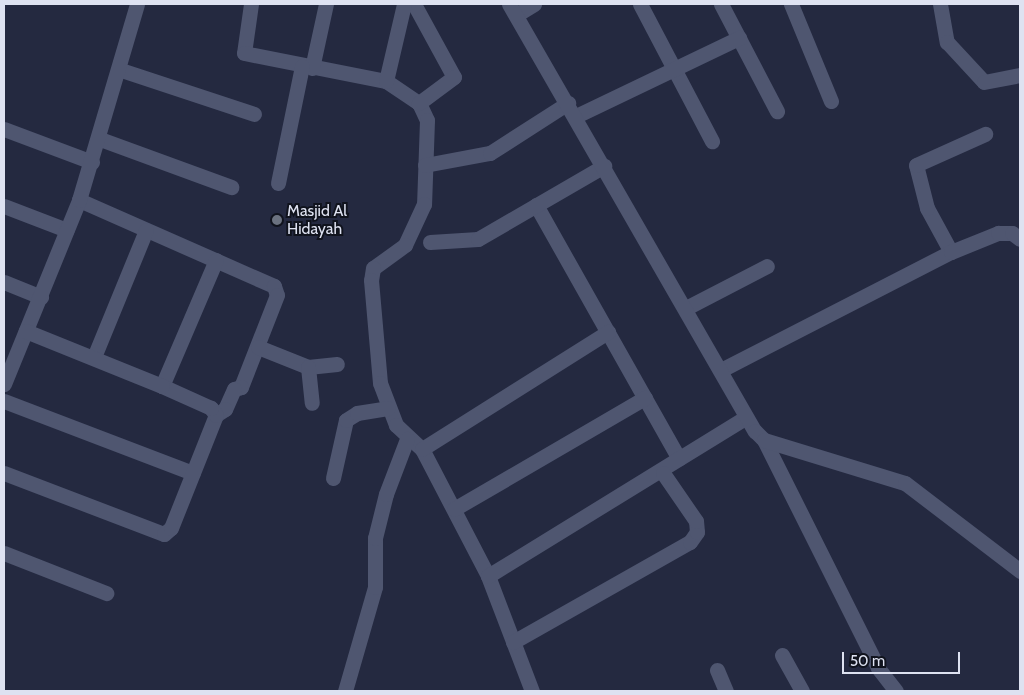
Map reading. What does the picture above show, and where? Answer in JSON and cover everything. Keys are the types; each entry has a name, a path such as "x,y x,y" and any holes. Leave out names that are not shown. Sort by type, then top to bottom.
{"street":[{"path":"4,384 9,357 26,330 79,200 121,70 137,4"},
{"path":"251,4 244,52 307,67 386,81 419,103 427,120 424,204 412,235 373,268 371,280 380,383 388,408 407,439 422,449 488,576 532,691"},
{"path":"278,183 307,67 326,4"},
{"path":"386,81 404,4"},
{"path":"414,4 454,77 419,103"},
{"path":"534,4 512,10 568,102 686,308 721,370 745,418 764,440 878,668 896,691"},
{"path":"640,4 674,72 712,141"},
{"path":"721,4 777,111"},
{"path":"791,4 831,102"},
{"path":"940,4 947,42 984,82 1020,75"},
{"path":"576,116 674,72 739,38"},
{"path":"121,70 254,114"},
{"path":"425,164 490,153 568,102"},
{"path":"4,129 92,162"},
{"path":"951,252 927,208 916,165 985,134"},
{"path":"100,139 231,187"},
{"path":"430,242 478,239 604,166"},
{"path":"4,473 164,534 171,528 216,415 224,410 234,389 241,388 258,347 276,290 216,260 79,200"},
{"path":"536,204 679,460"},
{"path":"4,206 67,230"},
{"path":"94,357 146,230"},
{"path":"721,370 951,252 998,233 1012,233 1020,239"},
{"path":"162,386 216,260"},
{"path":"686,308 767,266"},
{"path":"4,282 41,296"},
{"path":"26,330 162,386 216,415"},
{"path":"422,449 608,332"},
{"path":"258,347 308,367 337,364"},
{"path":"308,367 312,404"},
{"path":"454,509 645,398"},
{"path":"4,401 193,473"},
{"path":"333,478 346,420 357,413 388,408"},
{"path":"488,576 663,473 679,460 745,418"},
{"path":"345,691 375,588 375,538 386,494 407,439"},
{"path":"764,440 905,483 1020,572"},
{"path":"513,642 690,542 697,532 696,521 663,473"},
{"path":"4,553 106,593"},
{"path":"782,655 802,691"},
{"path":"717,670 726,691"}],"place":[{"name":"Masjid Al Hidayah","path":"277,220"}]}
